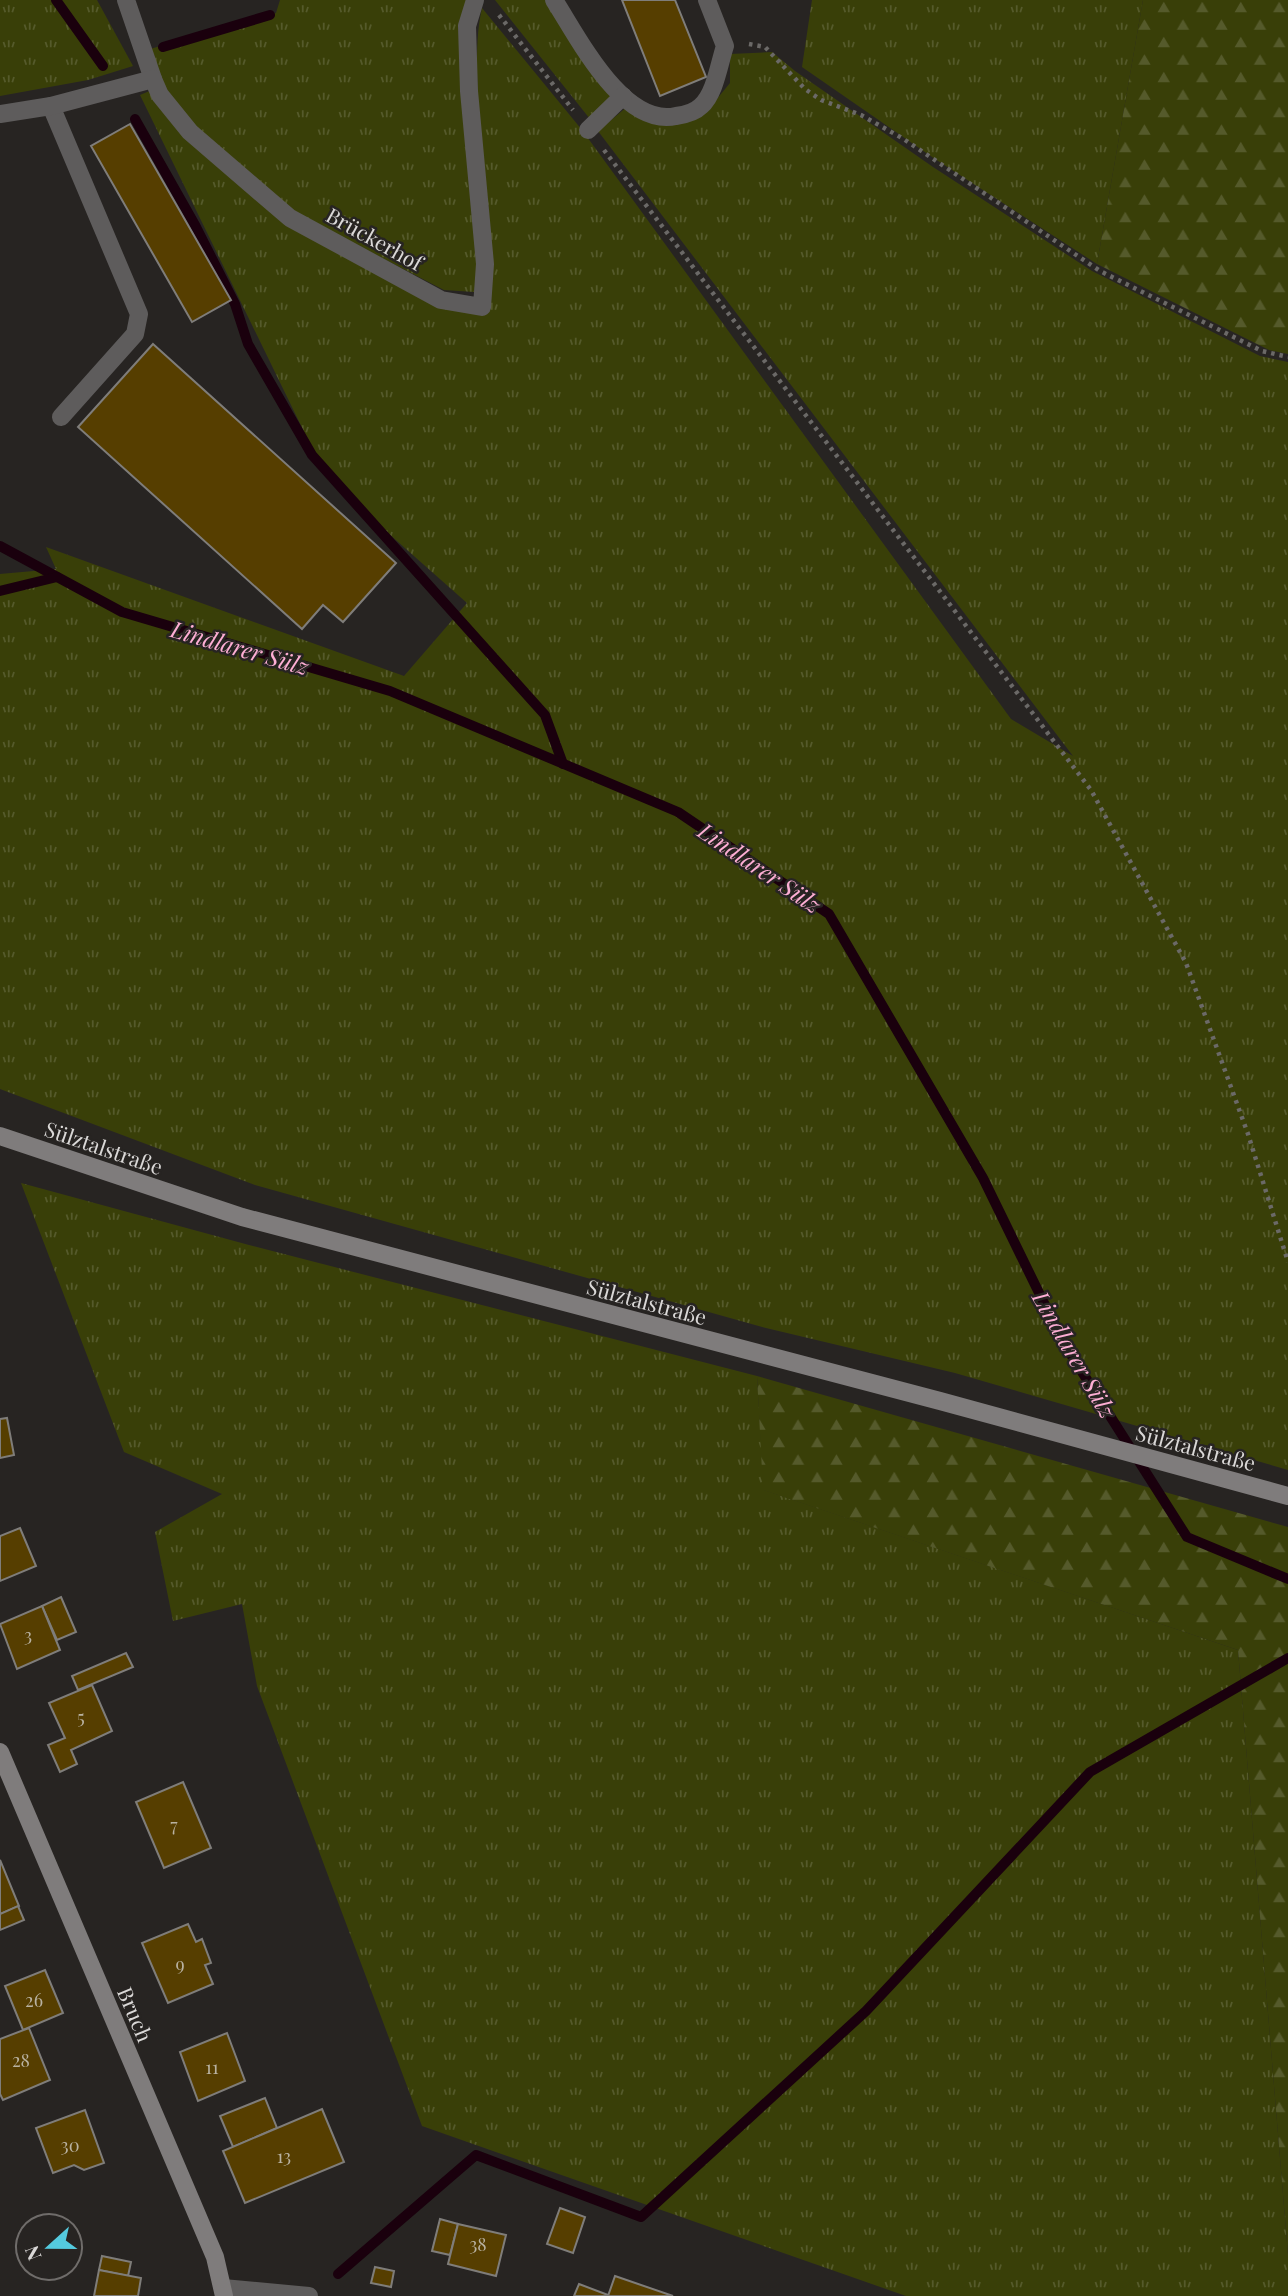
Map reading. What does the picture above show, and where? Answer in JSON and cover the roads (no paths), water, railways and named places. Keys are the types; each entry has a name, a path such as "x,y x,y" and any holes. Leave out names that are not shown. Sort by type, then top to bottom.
{"main road":[{"name":"Sülztalstraße","path":"0,1136 242,1217 1288,1496"},
{"name":"Bruch","path":"0,1752 210,2245 223,2292"}],"street":[{"path":"0,114 51,106 153,79 126,0"},
{"name":"Brückerhof","path":"153,79 160,95 190,132 290,218 441,300 482,307 485,264 469,91 467,26 475,0"},
{"path":"554,0 611,85 649,115 670,118 701,106 710,92 725,46 707,0"},
{"path":"588,130 623,96"},
{"path":"51,106 139,314 135,334 61,416"},
{"path":"223,2292 309,2296"}],"waterway":[{"path":"56,0 103,66"},
{"path":"163,47 270,15"},
{"path":"135,119 195,225 235,304 248,344 312,455 545,715 563,764"},
{"name":"Lindlarer Sülz","path":"0,546 122,612 390,691 678,812 829,914 983,1178 1063,1342 1187,1537 1288,1579"},
{"path":"0,591 57,577"},
{"path":"338,2274 476,2155 641,2217 866,2011 1090,1772 1288,1658"}]}
